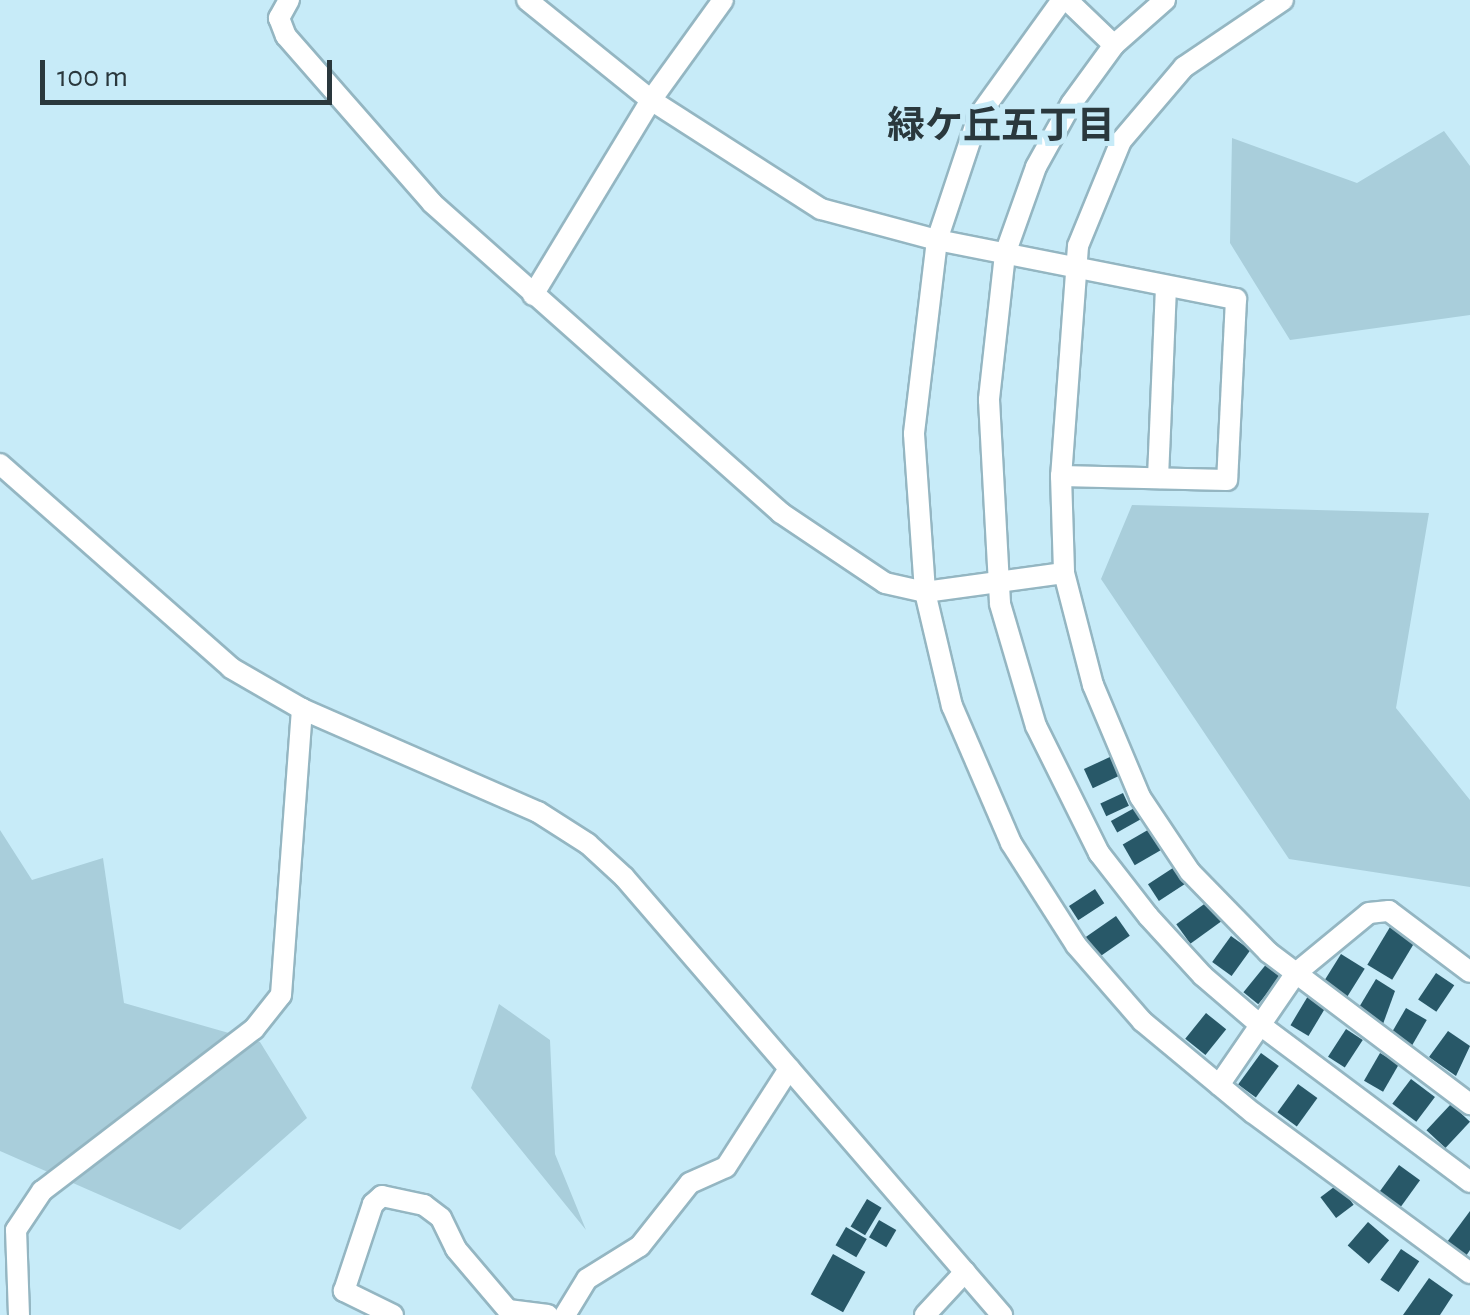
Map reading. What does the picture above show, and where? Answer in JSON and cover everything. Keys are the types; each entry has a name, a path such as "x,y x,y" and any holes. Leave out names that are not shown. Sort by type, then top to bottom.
{"street":[{"path":"289,0 279,18 286,36 432,203 781,513 885,582 925,592 1064,573"},
{"path":"527,0 651,100 821,208 936,240 1075,267 1166,290 1236,299 1228,480 1061,476"},
{"path":"532,295 651,100 722,0"},
{"path":"1114,46 1065,0 978,116 936,240 914,434 925,592 952,706 1011,842 1098,970 1142,1020 1219,1084 1470,1273"},
{"path":"1165,0 1114,46 1036,167 1005,254 990,400 999,582 1036,726 1100,853 1203,976 1259,1024 1470,1182"},
{"path":"1282,0 1184,68 1120,141 1075,267 1061,476 1064,573 1093,685 1140,797 1190,872 1296,973 1470,1104"},
{"path":"1158,478 1166,290"},
{"path":"0,464 231,668 302,709 538,812 588,844 1002,1315"},
{"path":"19,1315 16,1230 42,1191 254,1029 280,995 302,709"},
{"path":"1219,1084 1296,973 1370,913 1390,911 1470,972"},
{"path":"565,1315 587,1279 640,1246 690,1183 726,1166 790,1070"},
{"path":"392,1315 344,1291 373,1204 382,1196 424,1206 441,1218 456,1249 504,1312 548,1315"},
{"path":"925,1315 964,1272"}],"shaded area":[{"path":"1444,131 1470,166 1470,315 1290,340 1230,243 1232,138 1357,183"},
{"path":"1132,505 1429,513 1396,708 1470,800 1470,887 1289,859 1101,579"},
{"path":"0,830 32,880 103,858 124,1003 260,1042 307,1118 180,1230 0,1151"},
{"path":"499,1004 550,1040 555,1154 586,1230 471,1088"}],"building":[{"path":"1112,756 1121,775 1093,788 1084,769"},
{"path":"1123,793 1129,806 1106,816 1100,804"},
{"path":"1138,806 1144,817 1117,832 1111,821"},
{"path":"1153,827 1165,848 1135,865 1123,845"},
{"path":"1179,864 1190,881 1159,901 1148,884"},
{"path":"1095,889 1104,903 1078,920 1069,906"},
{"path":"1207,902 1221,921 1190,944 1176,924"},
{"path":"1116,916 1130,936 1098,958 1084,938"},
{"path":"1390,927 1415,942 1392,980 1367,965"},
{"path":"1231,936 1250,950 1232,976 1212,962"},
{"path":"1341,954 1365,969 1346,999 1322,985"},
{"path":"1268,962 1283,974 1258,1004 1243,992"},
{"path":"1436,973 1454,985 1436,1012 1418,1000"},
{"path":"1376,979 1395,991 1383,1024 1358,1009"},
{"path":"1308,996 1326,1007 1308,1036 1290,1025"},
{"path":"1406,1008 1427,1020 1411,1047 1390,1035"},
{"path":"1206,1013 1226,1029 1205,1055 1185,1039"},
{"path":"1346,1029 1363,1040 1345,1068 1328,1057"},
{"path":"1448,1031 1470,1046 1456,1076 1429,1057"},
{"path":"1261,1053 1279,1066 1256,1097 1238,1085"},
{"path":"1380,1053 1399,1064 1383,1092 1364,1081"},
{"path":"1411,1079 1435,1097 1416,1122 1392,1104"},
{"path":"1298,1084 1317,1098 1297,1126 1277,1112"},
{"path":"1451,1104 1470,1122 1445,1148 1426,1130"},
{"path":"1399,1165 1420,1180 1399,1209 1378,1194"},
{"path":"1338,1184 1354,1205 1336,1218 1320,1197"},
{"path":"867,1199 882,1208 865,1235 851,1226"},
{"path":"1470,1211 1470,1250 1466,1256 1447,1242"},
{"path":"879,1220 896,1230 886,1247 869,1237"},
{"path":"1368,1222 1389,1240 1369,1264 1348,1245"},
{"path":"846,1227 867,1239 856,1257 836,1245"},
{"path":"1401,1249 1419,1261 1399,1292 1380,1280"},
{"path":"833,1254 865,1272 843,1312 811,1294"},
{"path":"1429,1278 1453,1295 1440,1315 1403,1315"}],"district":[{"name":"緑ケ丘五丁目","path":"1001,128"}]}
